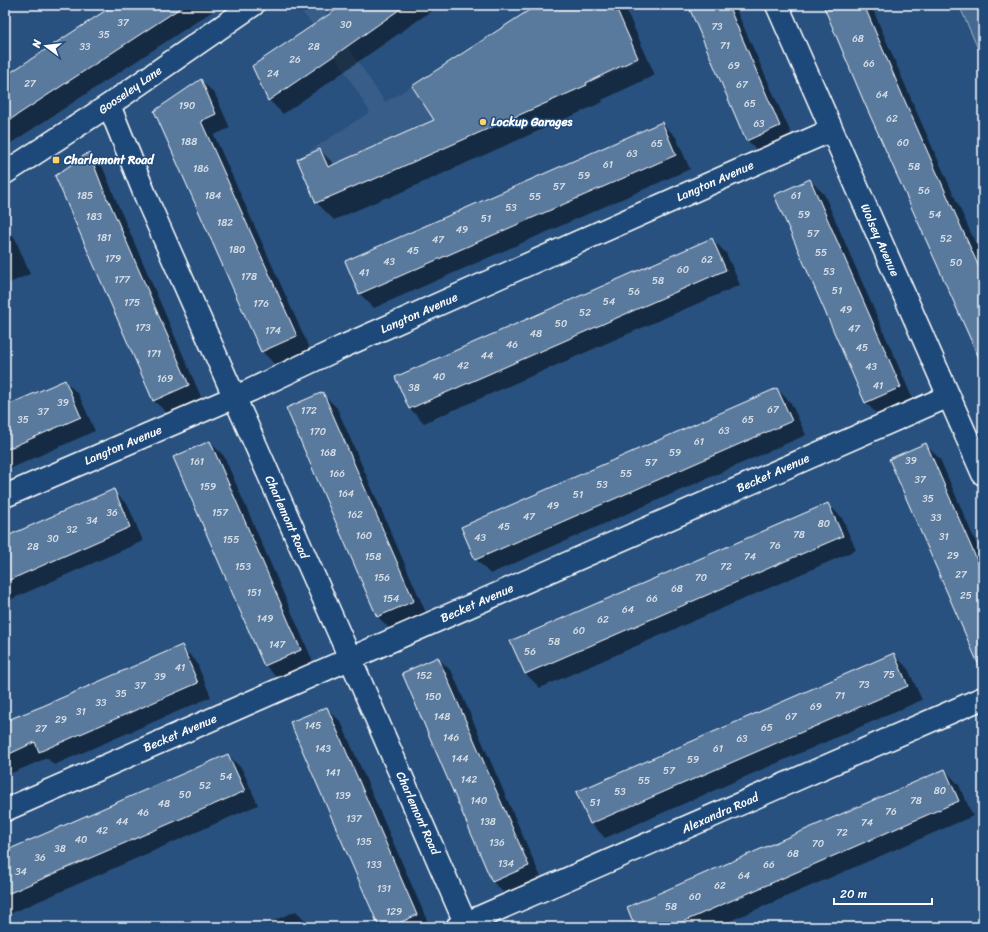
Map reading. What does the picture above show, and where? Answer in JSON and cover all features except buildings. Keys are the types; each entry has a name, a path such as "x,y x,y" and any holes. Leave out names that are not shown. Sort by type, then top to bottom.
{"street":[{"name":"Gooseley Lane","path":"5,173 109,106 253,5"},
{"name":"Wolsey Avenue","path":"777,5 983,474"},
{"name":"Charlemont Road","path":"109,106 148,202 350,658 463,926"},
{"name":"Langton Avenue","path":"5,496 234,397 342,347 832,130"},
{"name":"Becket Avenue","path":"5,810 948,396"},
{"name":"Alexandra Road","path":"463,926 983,698"}],"shaded area":[{"path":"310,5 320,5 385,102 412,86 615,5 640,61 370,181 316,203 297,159 370,112 335,56 301,11"},
{"path":"959,5 983,5 983,60"}],"place":[{"name":"Lockup Garages","path":"483,122"},
{"name":"Charlemont Road","path":"56,160"}]}
